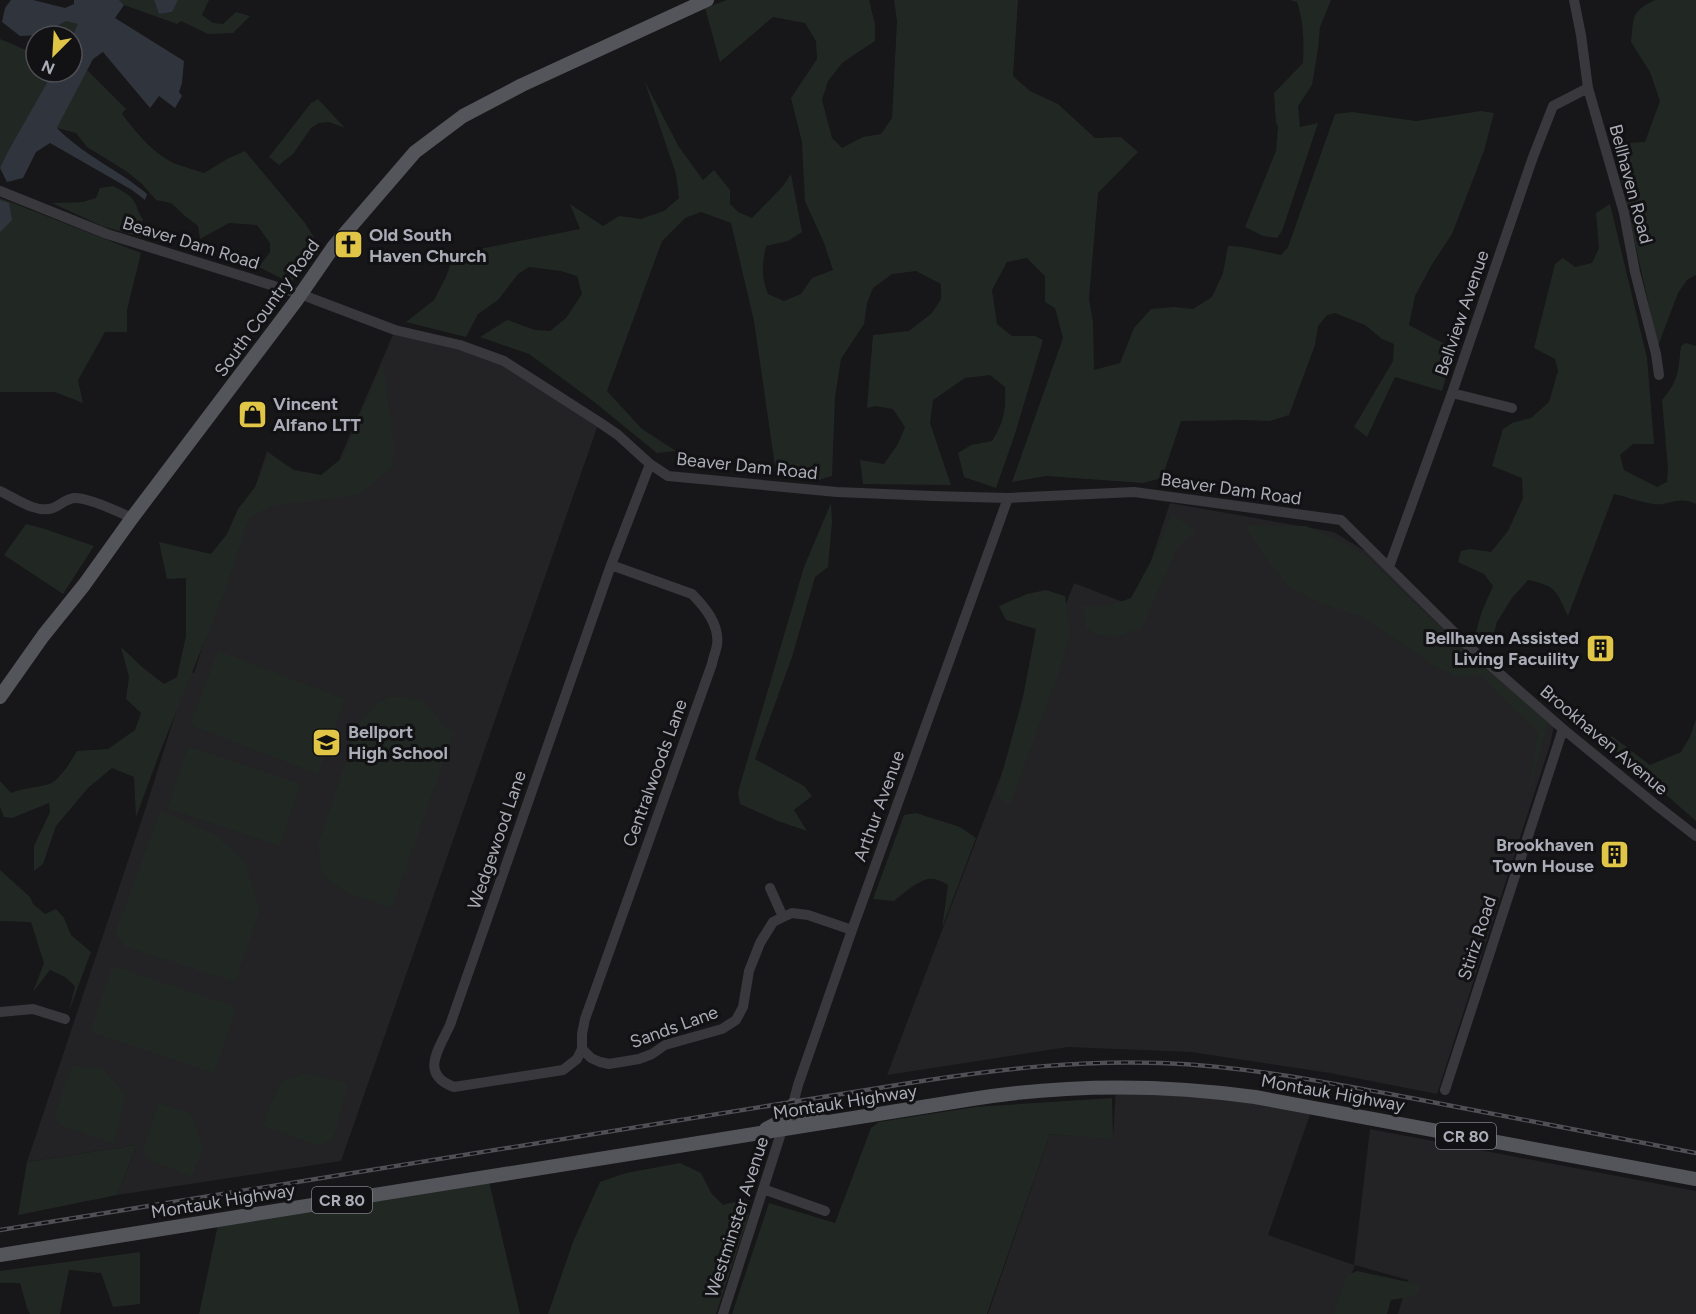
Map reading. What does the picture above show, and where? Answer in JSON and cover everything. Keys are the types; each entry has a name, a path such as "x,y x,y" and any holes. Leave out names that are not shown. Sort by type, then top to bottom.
{"main road":[{"name":"South Country Road","path":"0,697 334,246 416,152 463,116 522,85 706,0"},
{"name":"Montauk Highway","path":"0,1256 1025,1092 1117,1087 1179,1089 1274,1099 1696,1179"},
{"path":"750,1135 782,1121 793,1105 804,1117 830,1123"}],"street":[{"name":"Bellhaven Road","path":"1574,0 1581,35 1587,88 1624,213 1659,375"},
{"name":"Bellview Avenue","path":"1389,567 1553,106 1587,88"},
{"name":"Beaver Dam Road","path":"0,191 107,234 300,294 395,330 460,345 504,361 618,435 650,464 668,476 815,490 1008,498 1134,492 1341,520 1389,567"},
{"path":"1452,393 1512,408"},
{"name":"Wedgewood Lane","path":"582,1049 577,1059 563,1070 453,1086 443,1083 436,1077 433,1069 611,565 650,464"},
{"path":"0,491 31,506 43,509 52,508 73,498 82,499 132,518"},
{"name":"Arthur Avenue","path":"787,1129 798,1085 852,930 1008,498"},
{"name":"Centralwoods Lane","path":"582,1049 585,1019 708,675 717,643 716,628 710,615 692,594 611,565"},
{"name":"Brookhaven Avenue","path":"1389,567 1468,646 1563,729 1696,836"},
{"name":"Stiriz Road","path":"1445,1090 1563,729"},
{"path":"770,888 783,916 808,915 852,930"},
{"name":"Sands Lane","path":"582,1049 591,1058 609,1064 639,1059 665,1045 722,1029 736,1020 743,1007 749,972 760,943 773,922 783,916"},
{"path":"0,1012 33,1009 65,1019"},
{"name":"Westminster Avenue","path":"723,1314 763,1189 787,1129"},
{"path":"763,1189 825,1211"}],"shaded area":[{"path":"11,0 33,0 65,8 74,4 74,0 119,0 124,5 115,18 184,61 179,92 182,96 175,108 159,96 150,108 103,52 93,59 84,76 84,24 66,21 61,24 24,24 24,36 20,36 2,22 5,8"},
{"path":"119,0 154,0 159,14 172,12 178,0 209,0 202,15 213,23 223,24 236,12 250,16 233,33 208,34 181,21 177,24 124,5"},
{"path":"154,0 178,0 172,12 159,14"},
{"path":"727,0 869,0 875,25 875,41 842,63 828,81 822,100 832,138 842,148 863,137 881,134 892,118 897,21 894,0 1018,0 1013,76 1030,91 1058,104 1095,138 1121,137 1138,152 1098,193 1089,299 1093,323 1094,370 1120,363 1134,328 1151,309 1174,307 1193,309 1212,297 1223,273 1228,246 1281,255 1288,247 1335,114 1352,112 1416,121 1481,111 1494,113 1484,151 1452,234 1415,296 1409,325 1454,349 1442,391 1395,377 1367,437 1354,427 1393,361 1394,344 1382,339 1365,325 1335,313 1327,315 1318,326 1315,345 1289,415 1270,421 1181,421 1162,478 1143,483 1046,476 1012,482 1063,338 1055,308 1045,302 1045,276 1027,258 1007,262 992,290 997,324 1012,336 1035,336 1043,340 996,488 964,477 958,453 971,445 992,441 1002,422 1005,387 990,375 965,378 933,400 930,423 951,485 863,484 860,460 884,464 898,444 905,427 893,409 875,406 867,408 873,335 909,331 932,313 941,299 941,284 916,271 892,274 873,288 867,303 864,324 841,359 835,397 832,476 819,480 782,473 775,466 754,321 731,223 701,212 685,218 662,241 607,391 642,429 676,451 657,453 593,401 529,354 480,337 507,320 535,330 550,331 566,318 582,294 577,276 561,271 529,267 518,274 498,300 478,314 466,337 406,322 434,300 446,277 454,254 580,229 570,204 603,226 619,216 641,219 664,211 679,198 676,174 644,80 679,147 703,180 714,170 730,190 730,204 738,212 752,218 783,186 791,174 802,232 788,241 766,246 763,270 768,294 784,301 801,294 812,278 833,270 824,243 805,201 802,142 791,98 817,59 816,41 805,23 773,17 720,62 705,8"},
{"path":"1290,0 1331,0 1320,27 1312,85 1298,106 1300,127 1318,123 1282,231 1277,238 1263,236 1245,227 1276,151 1278,127 1274,93 1303,63 1301,18 1297,2"},
{"path":"1655,0 1696,0 1696,275 1687,280 1678,293 1658,346 1613,144 1645,142 1660,101 1650,72 1631,42 1633,21 1637,12"},
{"path":"66,21 79,24 61,24"},
{"path":"0,39 24,49 24,84 46,84 0,168"},
{"path":"87,70 126,109 122,114 139,135 160,155 176,164 204,173 245,151 305,223 318,244 318,254 290,283 259,267 270,252 270,243 257,225 229,223 200,239 198,226 171,203 156,200 126,171 87,147 76,133 57,128 80,84 84,84"},
{"path":"46,84 80,84 57,128 67,138 147,194 145,200 132,190 50,143 36,152 23,178 7,182 0,168"},
{"path":"318,99 345,128 329,122 319,123 311,128 293,154 279,165 269,157 311,103"},
{"path":"113,186 127,194 135,203 143,219 140,237 102,226 52,203 83,202 96,198 100,188"},
{"path":"0,198 141,253 127,310 127,332 105,332 78,380 83,403 55,392 0,392"},
{"path":"0,200 9,203 12,220 0,232"},
{"path":"1610,204 1647,358 1654,444 1633,444 1620,455 1624,470 1657,487 1667,482 1662,400 1672,387 1677,375 1681,346 1686,343 1696,346 1696,504 1684,500 1653,504 1614,494 1568,616 1561,601 1550,587 1528,580 1512,598 1497,622 1491,644 1476,632 1493,586 1484,574 1458,562 1461,551 1470,549 1491,552 1508,531 1523,498 1522,478 1492,466 1503,429 1512,423 1531,418 1549,402 1558,371 1555,359 1534,348 1555,264 1563,258 1575,267 1592,263 1599,248 1596,213"},
{"name":"Bellport High School","path":"395,330 509,364 599,422 341,1161 117,1195 137,1145 27,1162 189,671 194,673 267,451 325,493"},
{"path":"383,362 394,448 392,467 359,495 271,506 249,519 227,586 136,817 134,777 112,768 88,788 56,826 43,864 34,871 34,846 50,812 49,803 12,818 4,817 0,807 0,781 11,793 49,784 61,774 77,751 108,749 135,730 141,713 126,699 129,677 121,647 164,684 177,677 186,636 186,578 167,579 159,542 211,554 227,534 238,509 255,487 269,454 294,470 321,475 342,458"},
{"path":"831,503 832,522 828,567 815,577 792,657 755,759 804,786 812,796 794,810 807,831 740,804 738,792 804,567"},
{"path":"1170,503 1334,532 1365,551 1554,725 1550,745 1437,1094 1330,1073 1191,1052 1068,1047 887,1075 1074,583 1136,607"},
{"path":"1172,514 1195,530 1177,548 1142,628 1119,636 1098,635 1086,628 1082,606 1108,606 1131,598"},
{"path":"26,524 94,546 63,594 4,555"},
{"path":"1245,525 1306,526 1366,556 1477,662 1548,721 1528,798 1538,732 1481,675 1461,678 1434,666 1361,616 1320,603 1288,586 1261,551"},
{"path":"1046,590 1065,596 1070,632 1063,661 1010,805 996,796 1023,697 1036,629 1006,620 999,606 1027,594"},
{"path":"218,651 345,699 318,774 190,725"},
{"path":"392,696 421,700 444,726 454,732 392,908 349,894 328,880 321,871 318,843 359,724 377,703"},
{"path":"1696,719 1696,821 1607,743 1612,736 1650,765 1681,752 1690,737"},
{"path":"188,746 301,784 280,846 167,808"},
{"path":"160,811 214,834 244,860 260,910 235,982 124,946 115,934"},
{"path":"916,813 960,827 976,838 942,928 948,885 941,882 931,879 920,882 894,901 873,899 904,815"},
{"path":"0,870 45,914 56,909 64,918 71,935 91,952 69,1011 75,986 65,977 50,970 33,992 44,963 31,922 0,921"},
{"path":"113,966 236,1007 214,1073 91,1032"},
{"path":"72,1066 102,1068 126,1095 114,1144 60,1125 54,1114"},
{"path":"305,1073 348,1083 333,1140 319,1146 263,1126 271,1102 282,1081"},
{"path":"1116,1087 1313,1106 1268,1235 1354,1265 1370,1129 1696,1191 1696,1314 1398,1314 1408,1280 1355,1265 1336,1314 988,1314 1050,1134 1113,1138"},
{"path":"1112,1098 1113,1139 1050,1134 987,1314 732,1314 769,1203 835,1223 871,1128 879,1122 975,1107"},
{"path":"158,1103 191,1114 203,1148 192,1177 149,1160 143,1151"},
{"path":"137,1145 117,1195 18,1215 27,1162"},
{"path":"680,1163 701,1173 711,1193 723,1205 745,1199 749,1215 716,1314 548,1314 573,1242 600,1182 626,1173"},
{"path":"488,1177 520,1314 199,1314 219,1220"},
{"path":"140,1252 140,1304 113,1307 101,1273 69,1270 60,1314 30,1314 20,1283 0,1283 0,1271"},
{"path":"1357,1271 1422,1285 1415,1296 1391,1300 1387,1314 1333,1314 1346,1276"}],"railway":[{"path":"0,1230 922,1081 1011,1069 1071,1064 1161,1063 1257,1071 1696,1153"}],"place":[{"name":"Old South Haven Church","path":"348,245"},
{"name":"Vincent Alfano LTT","path":"252,414"},
{"name":"Bellhaven Assisted Living Facuility","path":"1600,648"},
{"name":"Bellport High School","path":"327,742"},
{"name":"Brookhaven Town House","path":"1615,855"}]}
